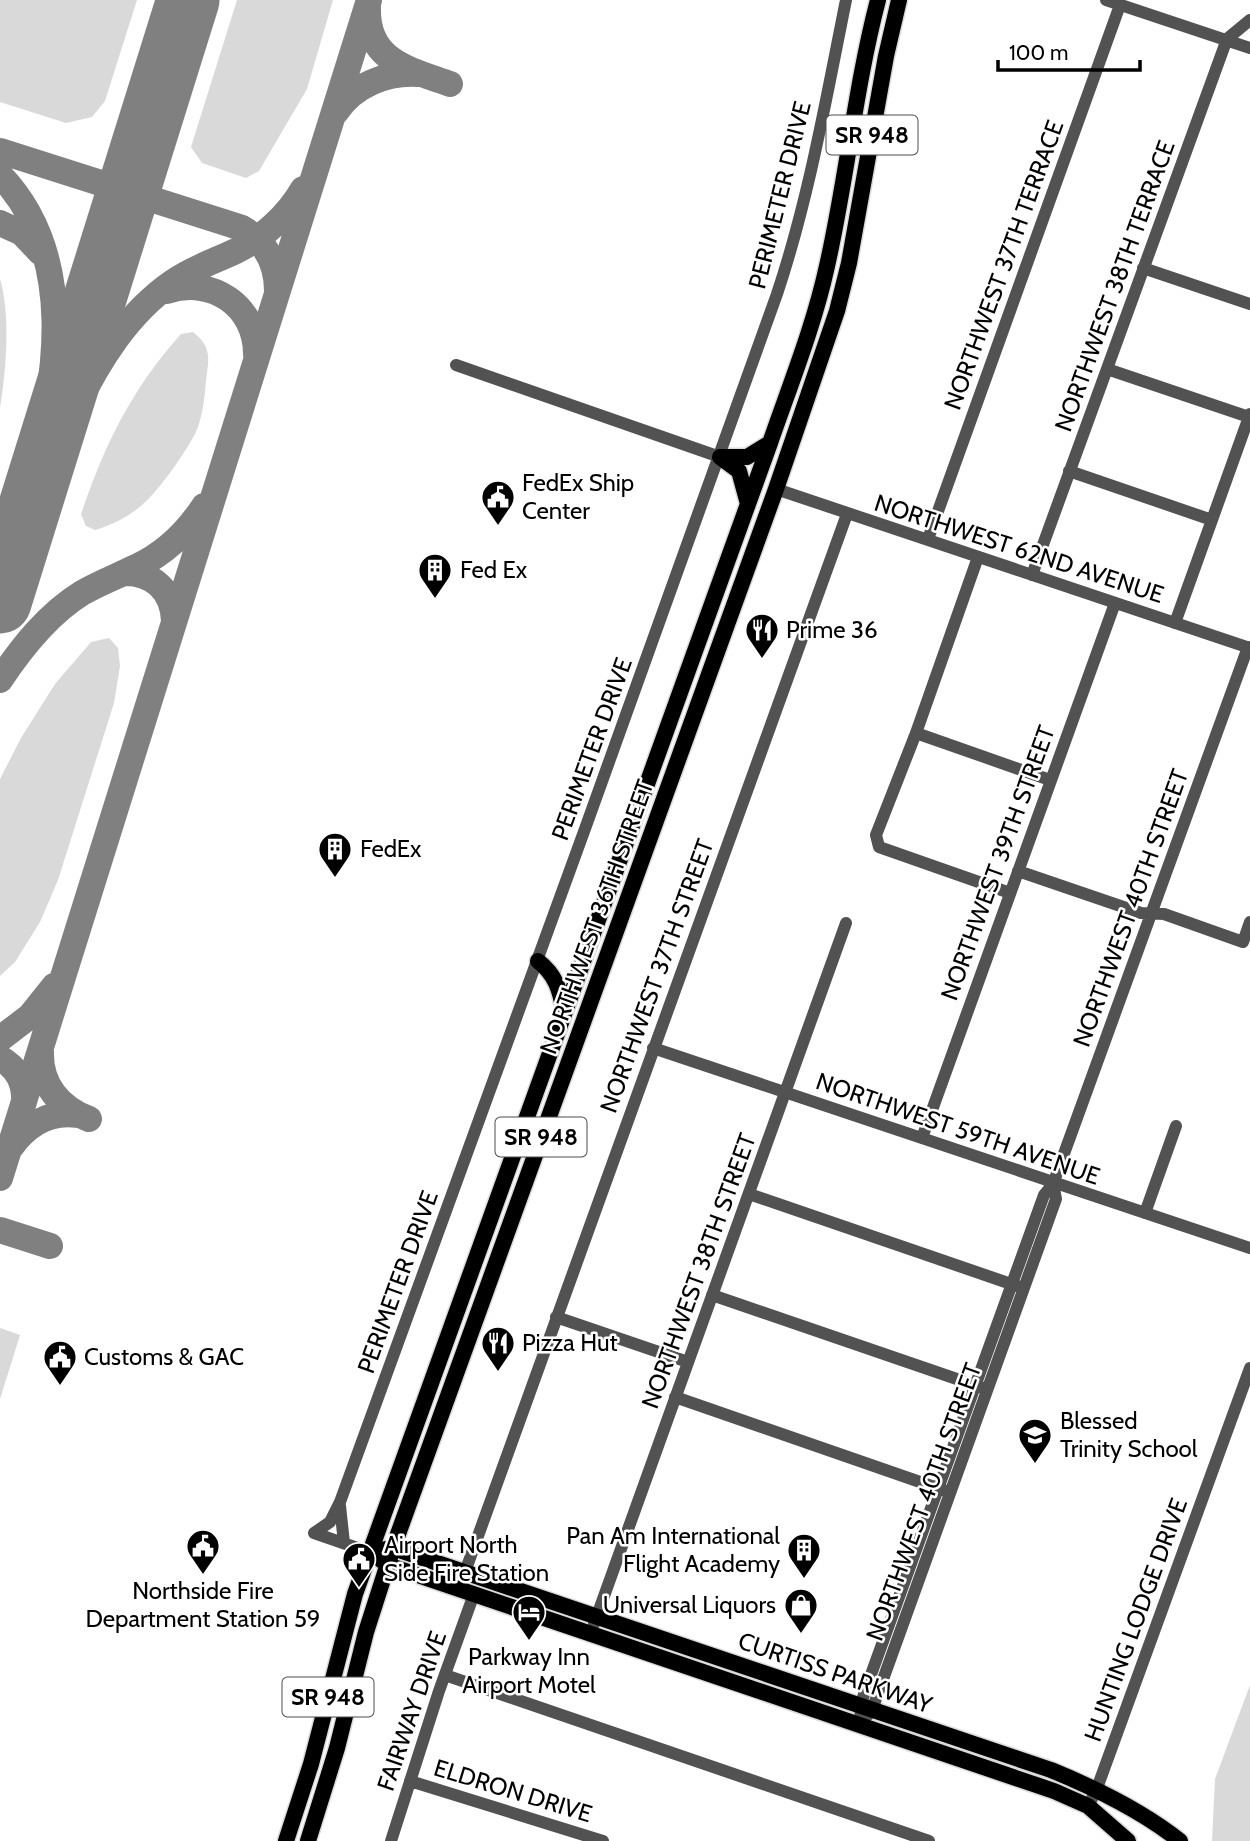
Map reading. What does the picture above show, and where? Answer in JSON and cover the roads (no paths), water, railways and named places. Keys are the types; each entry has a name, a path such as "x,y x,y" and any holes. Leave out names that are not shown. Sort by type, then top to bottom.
{"main road":[{"name":"NORTHWEST 36TH STREET","path":"286,1841 311,1764 350,1611 369,1552 770,443 817,304 827,267 878,0"},
{"name":"NORTHWEST 36TH STREET","path":"308,1841 337,1748 366,1632 393,1548 776,489 837,311 848,270 886,56 899,0"},
{"path":"827,267 848,270"},
{"path":"720,457 747,457 770,443"},
{"path":"720,457 739,471 748,504"},
{"path":"659,751 678,758"},
{"path":"570,996 598,980 591,972 586,950"},
{"path":"538,961 558,983 564,1012"},
{"path":"525,1121 527,1135 536,1153"},
{"path":"460,1301 471,1292 485,1293 484,1260 498,1221 494,1207"},
{"path":"369,1552 393,1548"},
{"name":"CURTISS PARKWAY","path":"393,1548 1051,1770 1096,1791 1180,1841"},
{"name":"CURTISS PARKWAY","path":"369,1552 388,1565 1055,1791 1088,1806 1128,1841"}],"street":[{"name":"PERIMETER DRIVE","path":"340,1502 344,1544 314,1533 330,1522 340,1502 720,457 796,238 846,0"},
{"path":"1106,0 1250,48"},
{"name":"NORTHWEST 37TH TERRACE","path":"928,540 1120,5"},
{"path":"1227,39 1250,20"},
{"name":"NORTHWEST 38TH TERRACE","path":"1032,575 1227,39"},
{"path":"1143,268 1250,304"},
{"path":"456,365 720,457"},
{"path":"1107,369 1250,415 1175,622"},
{"path":"1069,471 1212,520"},
{"name":"NORTHWEST 62ND AVENUE","path":"776,489 1249,648"},
{"name":"NORTHWEST 37TH STREET","path":"465,1572 847,513"},
{"path":"978,557 916,733 876,835 879,847 1010,893"},
{"name":"NORTHWEST 39TH STREET","path":"922,1138 1115,603"},
{"name":"NORTHWEST 40TH STREET","path":"860,1724 1018,1286 1044,1195 1053,1184 1249,648"},
{"path":"916,733 1050,780"},
{"path":"1018,871 1141,913 1164,914 1243,942 1250,922"},
{"name":"NORTHWEST 38TH STREET","path":"590,1633 846,923"},
{"name":"NORTHWEST 59TH AVENUE","path":"653,1048 1250,1248"},
{"path":"1145,1213 1176,1126"},
{"path":"749,1194 1018,1286"},
{"path":"712,1295 982,1387"},
{"path":"556,1317 688,1362"},
{"name":"HUNTING LODGE DRIVE","path":"1088,1806 1096,1791 1250,1368"},
{"path":"675,1397 944,1490"},
{"path":"344,1544 369,1552"},
{"name":"FAIRWAY DRIVE","path":"391,1841 474,1594"},
{"path":"445,1675 929,1841"},
{"name":"ELDRON DRIVE","path":"410,1781 603,1841"}],"place":[{"name":"FedEx Ship Center","path":"498,527"},
{"name":"Fed Ex","path":"435,600"},
{"name":"Prime 36","path":"762,660"},
{"name":"FedEx","path":"335,879"},
{"name":"Pizza Hut","path":"498,1373"},
{"name":"Customs & GAC","path":"60,1387"},
{"name":"Blessed Trinity School","path":"1035,1465"},
{"name":"Northside Fire Department Station 59","path":"203,1576"},
{"name":"Pan Am International Flight Academy","path":"804,1580"},
{"name":"Airport North Side Fire Station","path":"359,1589"},
{"name":"Universal Liquors","path":"801,1635"},
{"name":"Parkway Inn Airport Motel","path":"529,1642"}]}
